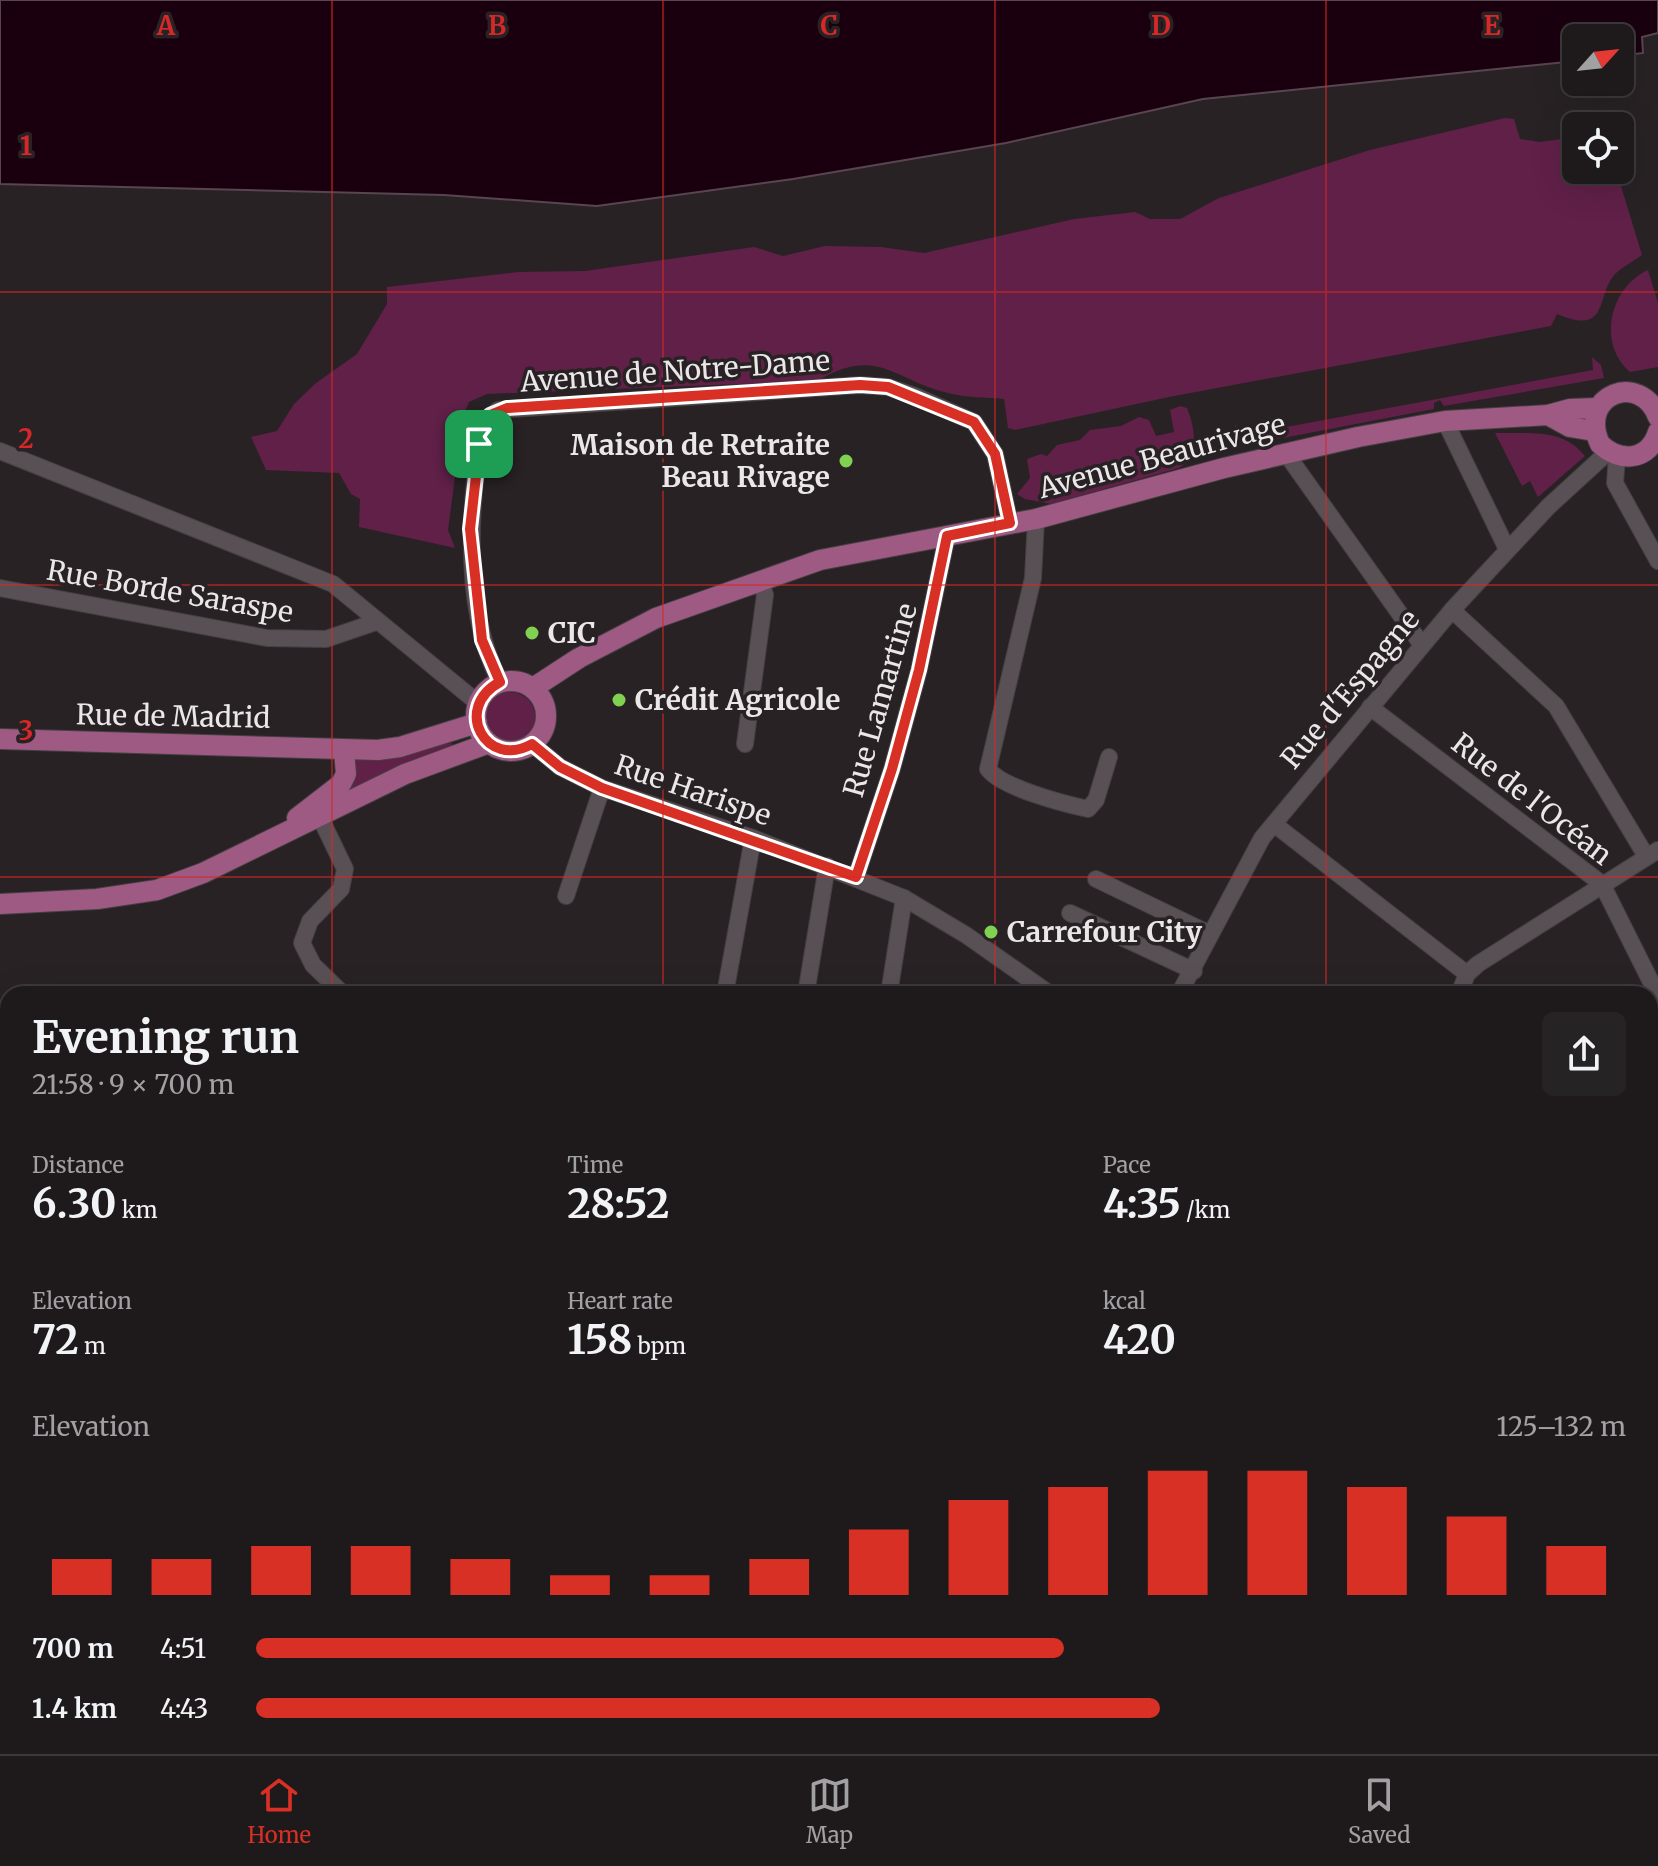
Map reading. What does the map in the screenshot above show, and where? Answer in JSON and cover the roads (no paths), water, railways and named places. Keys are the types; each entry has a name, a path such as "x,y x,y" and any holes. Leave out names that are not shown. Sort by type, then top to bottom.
{"main road":[{"name":"Avenue Beaurivage","path":"533,688 579,658 656,618 820,560 1036,519 1285,452 1445,421 1548,415 1570,409 1597,408 1617,393 1633,392 1652,397"},
{"path":"1652,397 1658,417"},
{"path":"1597,408 1594,431 1613,454 1637,456 1657,437"},
{"name":"Avenue Beaurivage","path":"1548,415 1570,427 1594,431"},
{"path":"517,681 533,688 544,703 546,721 532,744 505,751 489,743 477,713 500,682 517,681"},
{"name":"Rue de Madrid","path":"0,739 332,748 344,751 400,747 477,713"},
{"path":"0,904 97,899 157,890 251,850 405,774 489,743"},
{"path":"251,850 341,784 346,774 344,751"}],"street":[{"name":"Avenue de Notre-Dame","path":"500,682 482,640 470,529 481,432 484,423 498,410 860,385 888,387 961,415 983,432 995,454 1010,523"},
{"path":"1445,421 1507,549"},
{"path":"0,451 333,584 477,713"},
{"path":"1285,452 1422,645"},
{"path":"1613,454 1615,483 1658,561"},
{"name":"Rue d'Espagne","path":"1184,986 1262,838 1422,645 1507,549 1613,454"},
{"path":"1036,519 1033,578 988,769 993,775 1021,787 1088,809 1096,800 1109,757"},
{"name":"Rue Lamartine","path":"856,877 892,769 919,670 947,536"},
{"path":"745,744 765,595 761,582"},
{"name":"Rue Borde Saraspe","path":"0,588 267,638 326,639 376,622"},
{"path":"1452,610 1556,706 1652,853 1467,974 1462,986"},
{"name":"Rue de l'Océan","path":"1370,707 1602,884 1653,986"},
{"name":"Rue Harispe","path":"532,744 560,767 602,788 753,838 904,898 966,935 1039,986"},
{"path":"566,896 602,788"},
{"path":"320,817 345,869 341,889 310,921 302,943 313,965 335,986"},
{"path":"1274,824 1467,974"},
{"path":"726,986 753,838"},
{"path":"807,986 827,866"},
{"path":"1096,879 1210,934"},
{"path":"890,986 904,898"},
{"path":"1070,913 1194,971"}],"place":[{"name":"Maison de Retraite Beau Rivage","path":"846,461"},
{"name":"CIC","path":"532,633"},
{"name":"Crédit Agricole","path":"619,700"},
{"name":"Carrefour City","path":"991,932"}]}
